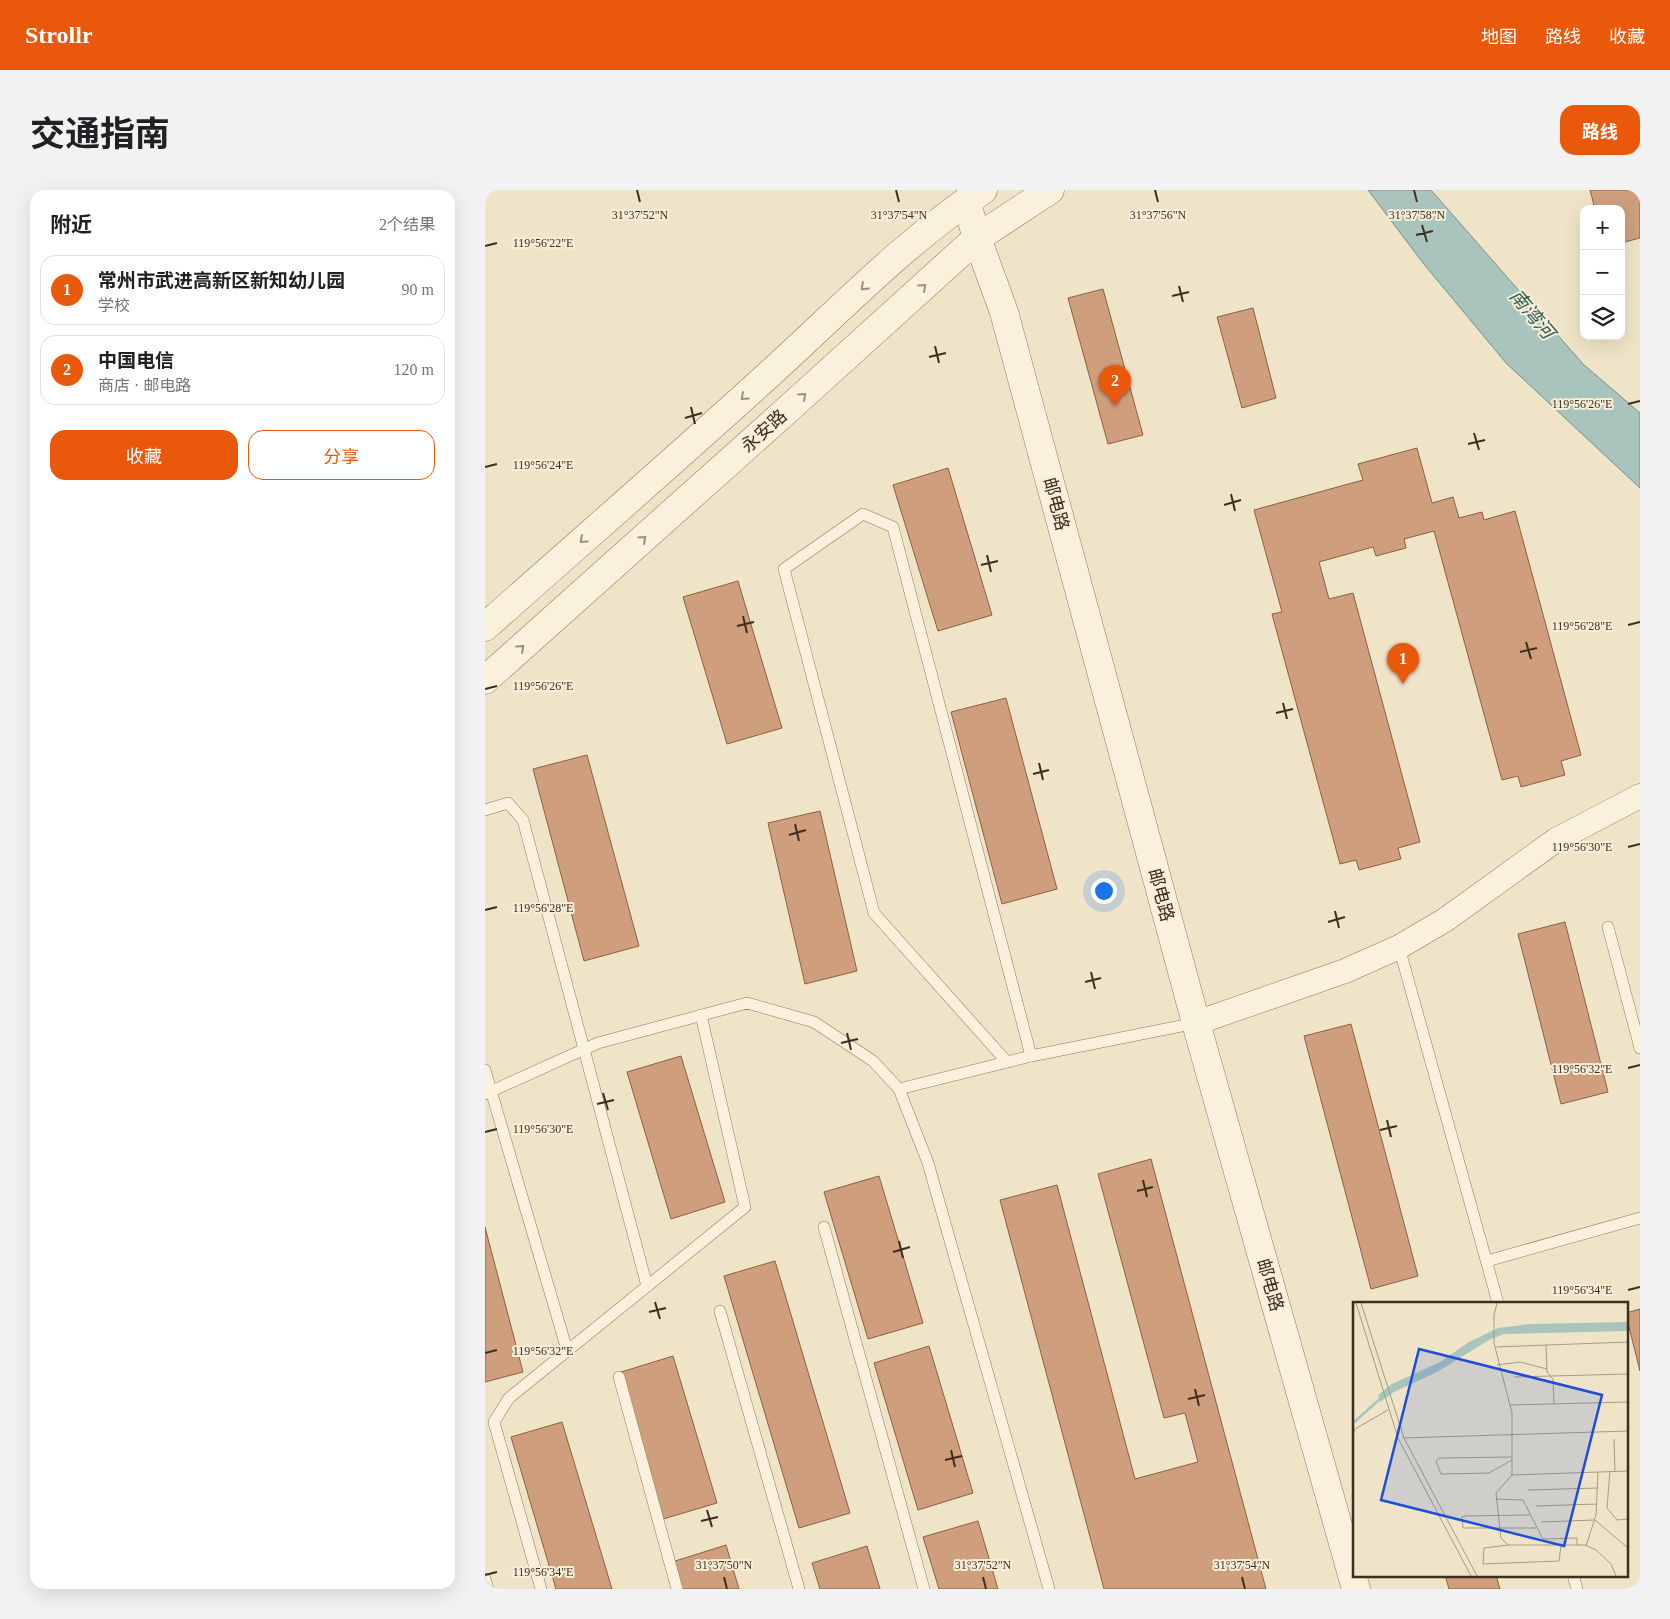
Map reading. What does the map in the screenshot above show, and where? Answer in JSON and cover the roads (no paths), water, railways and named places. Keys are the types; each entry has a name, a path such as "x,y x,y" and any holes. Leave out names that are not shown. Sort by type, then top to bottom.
{"street":[{"name":"永安路","path":"485,680 977,238 1050,190"},
{"name":"邮电路","path":"974,196 977,238 1004,312 1196,1023 1356,1589"},
{"path":"485,627 766,378 900,254 974,196"},
{"path":"1196,1023 1345,971 1399,947 1445,920 1556,840 1640,796"}],"lane":[{"path":"1007,1062 874,913 784,569 863,514 893,527 1031,1056"},
{"path":"485,810 508,803 523,820 647,1286"},
{"path":"1608,927 1640,1048"},
{"path":"1399,947 1498,1302"},
{"path":"488,1093 597,1043 747,1003 814,1022 873,1061 899,1089 928,1163 1049,1589"},
{"path":"541,1589 494,1422 509,1398 745,1207 701,1015"},
{"path":"899,1089 1031,1056 1196,1023"},
{"path":"485,1070 488,1093 567,1350"},
{"path":"1487,1261 1640,1218"},
{"path":"824,1227 924,1589"},
{"path":"720,1311 799,1589"},
{"path":"619,1377 677,1589"},
{"path":"1573,1576 1577,1589"},
{"path":"485,1579 488,1589"}],"water":[{"name":"南湾河","path":"1368,190 1431,190 1583,364 1640,413 1640,488 1506,363 1423,263"}],"place":[{"name":"中国电信","path":"1115,406"},
{"name":"常州市武进高新区新知幼儿园","path":"1403,684"}]}
